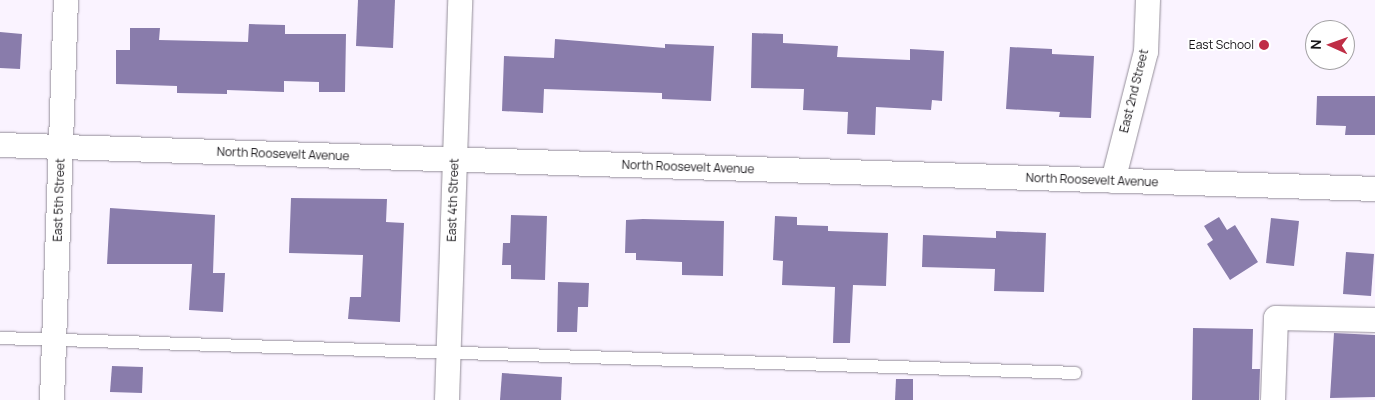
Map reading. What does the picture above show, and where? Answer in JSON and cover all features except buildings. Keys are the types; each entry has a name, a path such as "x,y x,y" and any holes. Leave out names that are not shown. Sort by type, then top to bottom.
{"street":[{"name":"East 5th Street","path":"52,400 66,0"},
{"name":"East 4th Street","path":"447,400 460,0"},
{"name":"East 2nd Street","path":"1113,181 1146,52 1148,0"},
{"name":"North Roosevelt Avenue","path":"0,145 1375,189"},
{"path":"1273,400 1276,318 1375,320"}],"lane":[{"path":"0,338 1075,373"}],"place":[{"name":"East School","path":"1264,45"}]}
